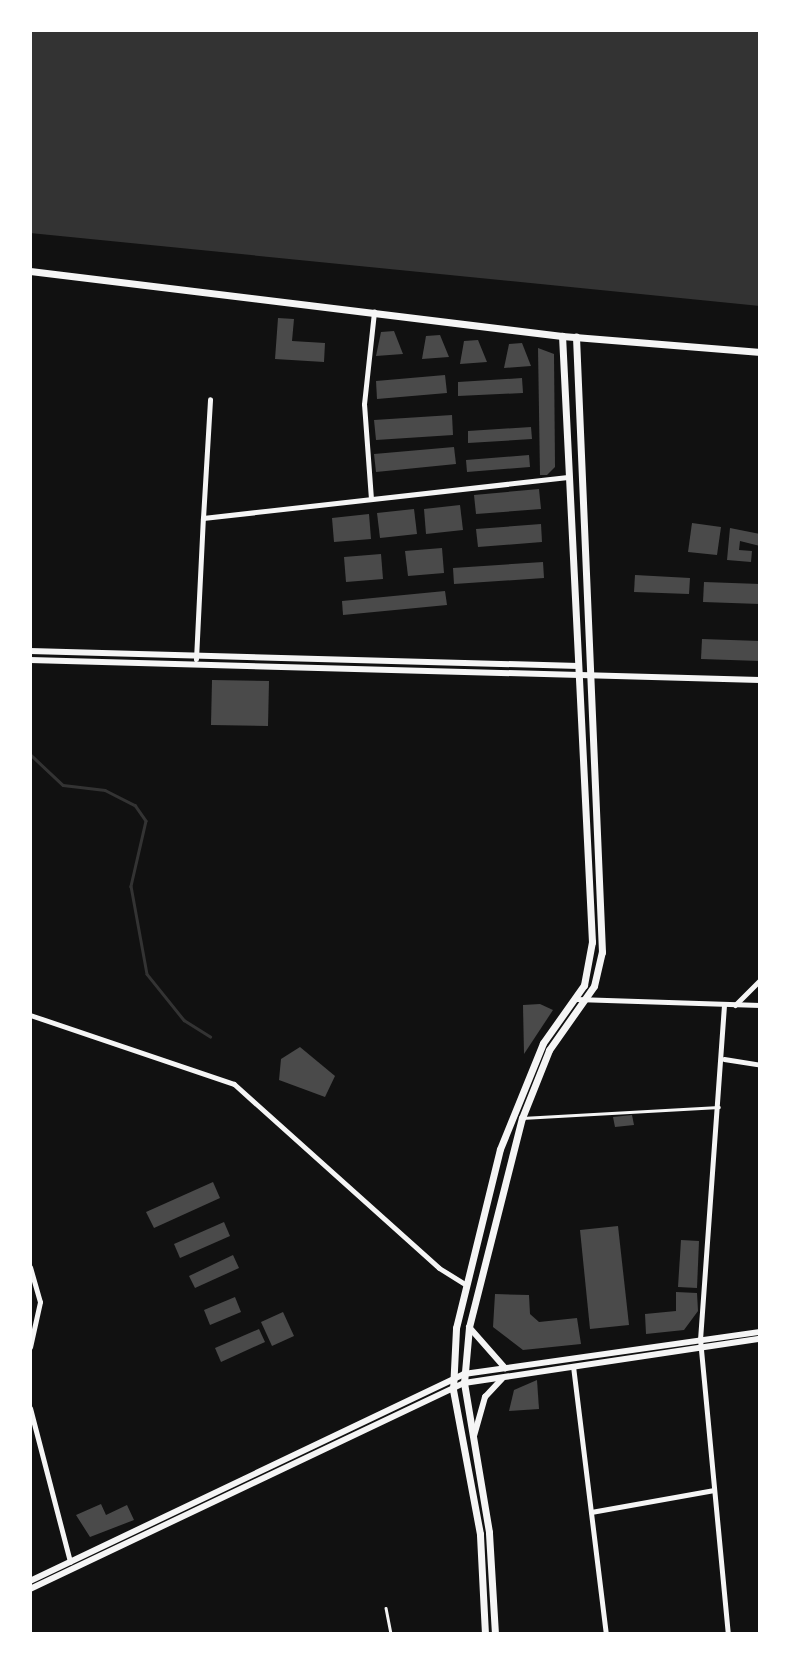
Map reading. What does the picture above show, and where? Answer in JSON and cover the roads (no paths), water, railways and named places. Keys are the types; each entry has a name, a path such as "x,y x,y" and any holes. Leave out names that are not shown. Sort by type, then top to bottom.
{"main road":[{"path":"30,271 562,336 760,352"},
{"path":"485,1634 480,1534 453,1390 467,1285 500,1149 542,1044 576,999 592,943 562,336"},
{"path":"495,1634 489,1532 464,1383 470,1327 522,1118 550,1050 586,1002 602,952 576,337"}],"street":[{"path":"371,499 365,404 374,312"},
{"path":"195,664 210,399"},
{"path":"203,518 568,477"},
{"path":"30,651 579,669 592,674 760,680"},
{"path":"30,660 579,669"},
{"path":"735,1005 760,980"},
{"path":"576,999 586,1002 760,1005"},
{"path":"724,1005 724,1059 700,1343 728,1634"},
{"path":"30,1015 244,1090 439,1268 467,1285"},
{"path":"724,1059 760,1065"},
{"path":"30,1267 40,1303 30,1347"},
{"path":"470,1327 505,1368"},
{"path":"30,1589 464,1383 760,1332"},
{"path":"30,1581 464,1374 700,1343 760,1339"},
{"path":"573,1366 606,1634"},
{"path":"473,1438 485,1397 504,1377"},
{"path":"30,1408 70,1562"},
{"path":"591,1512 714,1490"}],"lane":[{"path":"522,1118 719,1107"},
{"path":"386,1608 391,1634"}],"waterway":[{"path":"30,754 63,785 105,790 135,805 146,821 131,886 147,974 184,1020 210,1036"}]}
